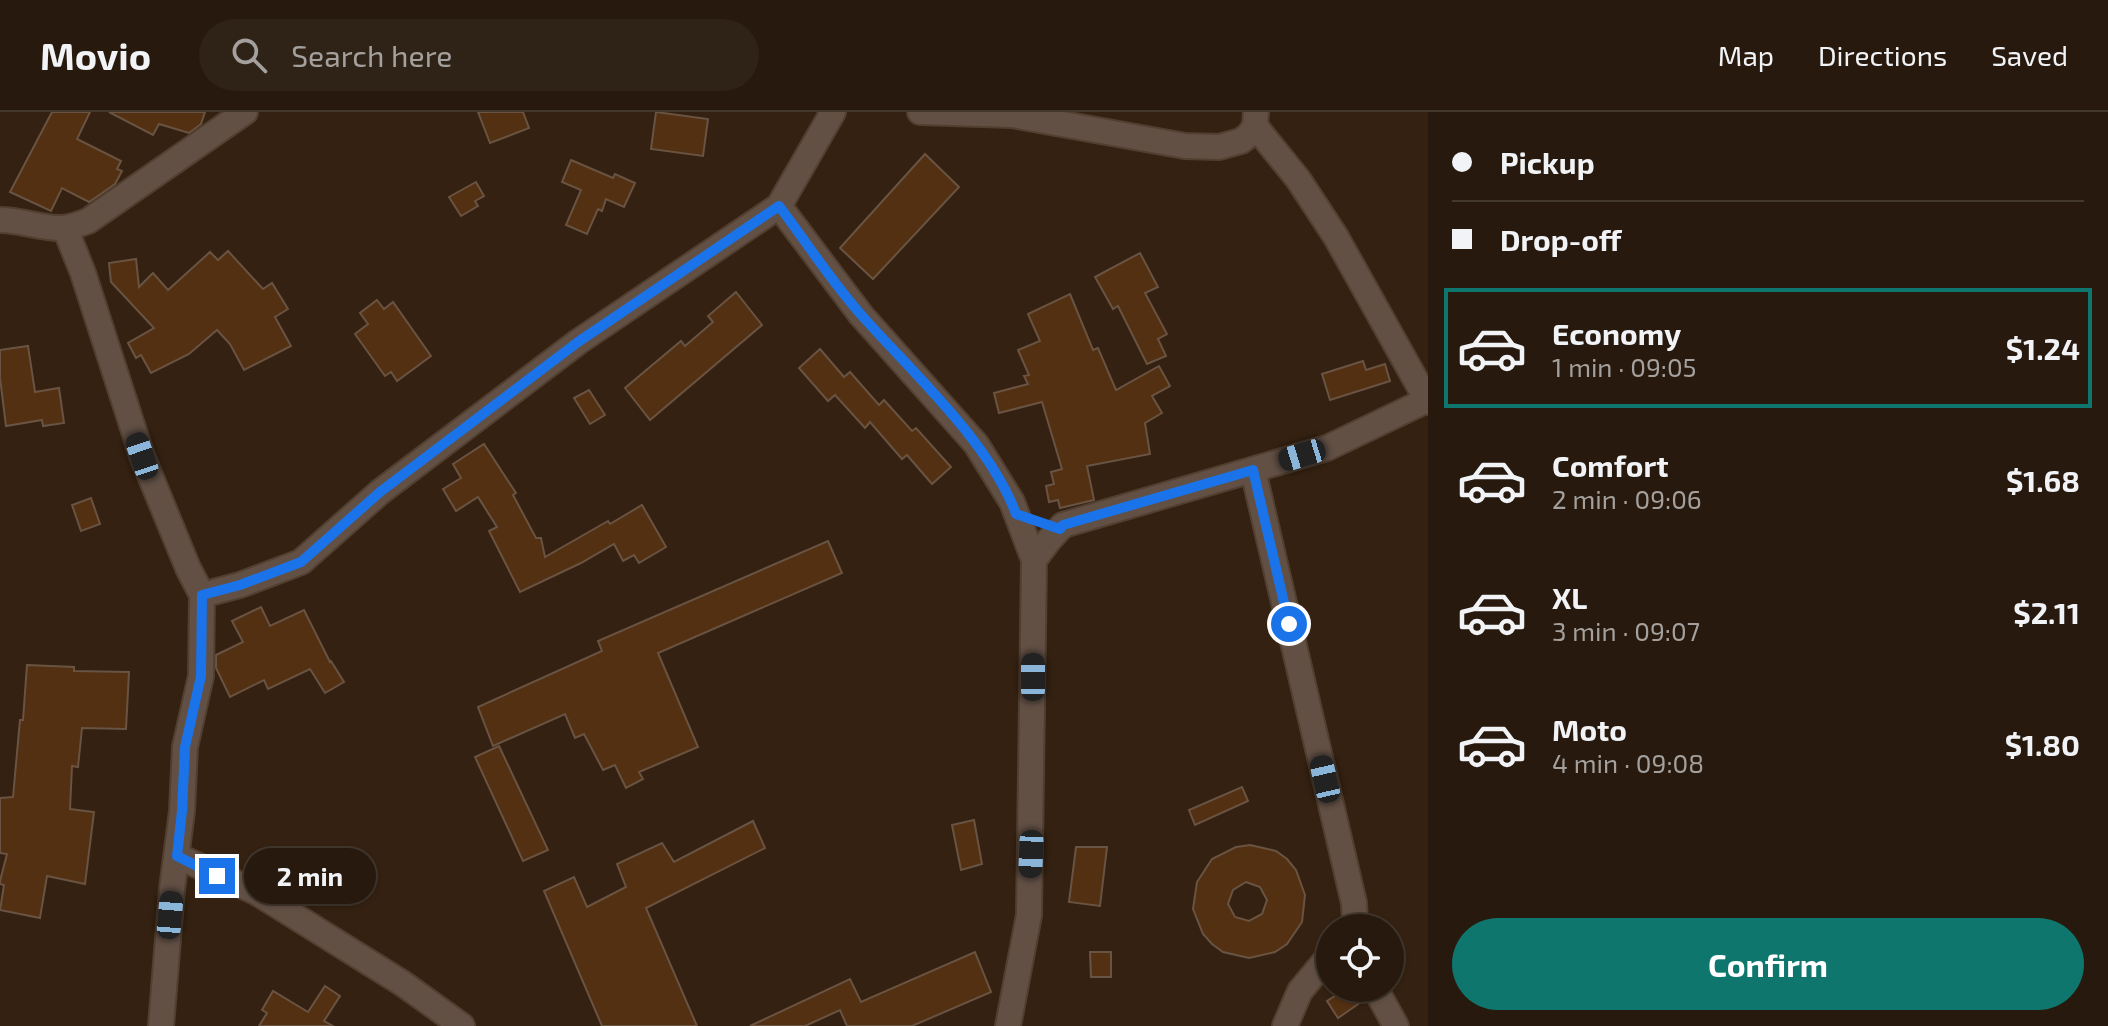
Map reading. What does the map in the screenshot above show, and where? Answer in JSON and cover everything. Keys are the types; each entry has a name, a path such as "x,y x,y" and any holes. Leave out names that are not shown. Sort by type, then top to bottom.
{"street":[{"path":"0,220 22,220 65,228 88,221 245,112"},
{"path":"202,595 240,585 301,562 380,492 554,360 779,206 833,112"},
{"path":"920,112 1012,115 1185,146 1208,147 1241,141 1256,119 1336,237 1427,401 1327,448 1063,525 1034,560"},
{"path":"779,206 861,315 976,444 1016,514 1034,560 1029,915 1008,1026"},
{"path":"65,228 83,273 142,456 202,595 201,676 185,747 182,811 161,1026"},
{"path":"1253,470 1355,914"},
{"path":"1016,514 1060,529"},
{"path":"177,856 256,892 402,983 462,1026"},
{"path":"1285,1026 1300,991 1316,972"},
{"path":"1383,1002 1396,1026"}],"building":[{"path":"52,112 90,112 77,139 121,161 117,169 122,171 115,184 89,202 62,188 51,211 10,192"},
{"path":"109,112 205,112 201,124 189,133 159,124 153,135"},
{"path":"478,112 523,112 529,128 490,143"},
{"path":"656,112 708,119 703,156 651,149"},
{"path":"925,154 959,187 873,279 840,248"},
{"path":"571,160 613,178 615,174 635,183 624,207 606,199 587,234 566,225 581,190 562,182"},
{"path":"476,182 484,196 475,201 478,206 461,216 449,197"},
{"path":"228,251 263,289 272,283 288,309 275,317 291,346 244,370 230,344 217,330 189,354 151,373 141,355 136,358 128,343 154,328 111,282 109,263 136,259 139,287 153,273 168,290 210,252 218,260"},
{"path":"1140,253 1158,287 1145,293 1167,334 1158,339 1166,356 1147,364 1118,306 1113,309 1095,277"},
{"path":"736,292 762,325 650,420 625,388 681,341 685,346 713,322 708,316"},
{"path":"1070,294 1093,350 1098,348 1116,390 1159,366 1170,386 1152,396 1162,413 1145,423 1150,454 1087,466 1094,500 1060,508 1058,500 1049,502 1046,486 1054,484 1051,472 1062,469 1042,402 999,413 994,393 1028,384 1024,376 1029,375 1018,350 1040,341 1028,314"},
{"path":"377,300 384,309 393,302 431,356 397,381 391,372 385,376 355,334 368,324 360,313"},
{"path":"28,346 35,392 59,388 64,423 43,426 42,420 6,426 0,350"},
{"path":"820,349 844,377 850,372 879,405 884,400 912,431 916,428 951,467 932,484 907,455 902,459 870,422 865,428 835,395 828,401 799,368"},
{"path":"1363,361 1366,370 1385,364 1390,381 1330,400 1322,374"},
{"path":"589,390 605,415 590,424 574,398"},
{"path":"484,444 516,493 513,495 536,538 541,538 545,557 642,505 666,547 639,563 634,555 623,561 614,544 520,592 489,531 497,527 478,497 456,511 443,489 461,478 453,464"},
{"path":"91,498 100,524 81,531 72,505"},
{"path":"828,541 842,573 658,653 698,747 639,772 643,779 626,788 615,765 603,770 584,734 575,738 565,714 493,746 478,707 602,651 598,641"},
{"path":"261,607 270,626 304,610 330,662 344,682 325,693 310,669 268,689 264,680 230,697 216,668 216,655 243,642 232,621"},
{"path":"27,665 74,667 74,671 129,672 126,729 82,728 78,767 72,766 70,809 94,812 85,884 47,876 40,918 0,910 4,885 0,881 7,854 0,853 0,798 13,797"},
{"path":"499,746 548,850 523,861 475,757"},
{"path":"1242,787 1248,801 1195,825 1189,810"},
{"path":"974,820 982,864 961,870 952,825"},
{"path":"753,821 765,848 646,908 697,1026 602,1026 544,891 574,877 587,907 626,887 617,864 662,843 674,862"},
{"path":"1250,845 1276,851 1296,870 1305,895 1302,922 1287,944 1275,952 1249,958 1223,952 1203,934 1193,909 1197,882 1212,859 1236,847","holes":["1246,882 1260,887 1267,900 1262,914 1249,921 1235,917 1228,904 1233,890"]},
{"path":"1076,847 1107,847 1100,906 1069,902"},
{"path":"975,952 991,992 912,1026 847,1026 840,1010 805,1026 750,1026 850,979 861,1002"},
{"path":"1090,952 1111,952 1111,977 1091,977"},
{"path":"325,986 340,996 324,1021 333,1026 259,1026 267,1013 262,1010 273,991 308,1012"},
{"path":"1328,1002 1361,1002 1338,1018"}],"route":[{"path":"217,876 177,856 185,747 201,676 202,595 277,573 301,562 380,492 578,342 779,206 861,315 976,444 1012,502 1016,514 1060,529 1063,525 1253,470 1289,624"}]}
